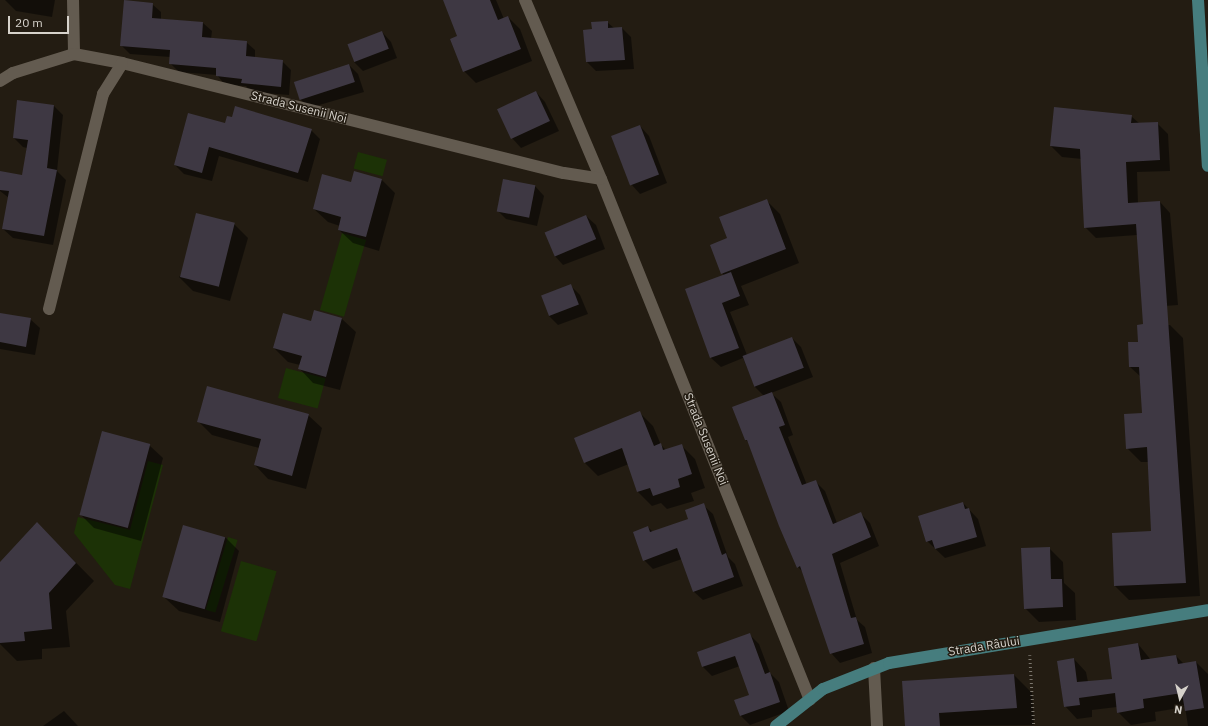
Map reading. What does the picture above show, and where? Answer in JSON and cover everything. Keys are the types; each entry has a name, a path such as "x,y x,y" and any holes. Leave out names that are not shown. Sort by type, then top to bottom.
{"main road":[{"path":"1198,0 1208,159"},
{"name":"Strada Râului","path":"776,726 823,689 874,668 905,659 1208,610"}],"street":[{"path":"73,0 74,54"},
{"name":"Strada Susenii Noi","path":"524,0 601,179 810,700"},
{"name":"Strada Susenii Noi","path":"0,81 13,73 74,54 122,63 564,173 601,179"},
{"path":"49,309 103,94 122,63"},
{"path":"874,668 877,726"}],"path":[{"path":"1030,655 1034,726"}],"green space":[{"path":"358,152 387,160 383,176 354,168"},
{"path":"342,233 366,240 344,317 320,310"},
{"path":"286,368 326,379 318,409 278,398"},
{"path":"148,461 163,465 130,589 115,585 74,533 78,517 130,530"},
{"path":"228,537 238,540 215,613 206,610"},
{"path":"241,561 277,571 256,641 221,631"}],"building":[{"path":"124,0 153,3 152,18 203,22 202,37 247,41 246,56 283,60 281,87 241,83 242,79 216,76 216,68 169,64 170,50 120,46"},
{"path":"443,0 490,0 498,20 508,16 521,49 463,72 450,39 457,36"},
{"path":"608,21 608,28 622,27 625,60 586,62 583,30 592,29 591,22"},
{"path":"382,31 389,49 354,62 347,44"},
{"path":"349,64 355,82 300,100 294,82"},
{"path":"536,91 550,121 511,139 497,109"},
{"path":"17,100 54,105 47,168 57,170 44,236 2,229 9,191 0,190 0,171 22,175 28,140 13,138"},
{"path":"235,106 312,129 298,173 209,147 202,173 174,165 188,113 225,123 227,116 232,117"},
{"path":"1054,107 1132,115 1131,123 1158,122 1160,160 1126,162 1128,203 1160,201 1186,583 1114,586 1112,533 1151,531 1147,447 1126,449 1124,414 1142,413 1139,367 1129,367 1128,342 1138,342 1137,325 1143,324 1136,224 1084,228 1080,149 1050,146"},
{"path":"640,125 659,174 630,186 611,136"},
{"path":"354,171 382,179 366,237 338,230 341,217 313,209 322,174 351,182"},
{"path":"503,179 535,185 529,218 497,211"},
{"path":"767,199 786,249 721,274 710,245 727,238 719,217"},
{"path":"196,213 235,223 219,287 180,277"},
{"path":"586,215 596,239 555,257 545,233"},
{"path":"731,272 740,296 722,303 739,348 710,358 685,289"},
{"path":"571,284 579,305 549,316 541,295"},
{"path":"314,310 342,318 326,377 298,369 302,356 273,348 283,313 311,321"},
{"path":"0,313 31,318 26,347 0,342"},
{"path":"792,337 804,368 754,387 743,356"},
{"path":"207,386 309,414 292,476 254,465 261,439 197,422"},
{"path":"772,392 785,425 779,427 802,485 816,480 833,524 861,512 871,537 832,554 851,618 856,617 864,644 830,654 800,566 797,568 779,526 747,440 745,440 732,407"},
{"path":"640,411 654,446 661,443 663,450 682,444 692,474 678,479 680,487 653,496 650,488 637,492 622,448 584,463 574,438"},
{"path":"102,431 150,444 128,528 79,515"},
{"path":"963,502 965,509 969,508 977,537 935,549 932,540 926,542 918,516"},
{"path":"704,503 722,555 726,553 734,577 693,592 677,548 643,561 633,532 648,526 650,532 688,519 685,510"},
{"path":"37,522 76,563 49,593 52,629 24,632 25,641 0,643 0,562"},
{"path":"183,525 225,537 205,609 162,597"},
{"path":"1050,547 1051,579 1062,579 1063,607 1024,609 1021,548"},
{"path":"750,633 765,674 770,672 780,702 740,716 734,700 749,695 735,656 702,667 697,652"},
{"path":"1138,643 1141,660 1176,655 1178,664 1196,661 1204,708 1185,711 1182,693 1143,699 1144,708 1117,713 1115,693 1079,698 1080,705 1064,707 1057,661 1074,658 1077,682 1112,679 1108,648"},
{"path":"1014,674 1017,708 939,713 940,726 905,726 902,681"}]}
